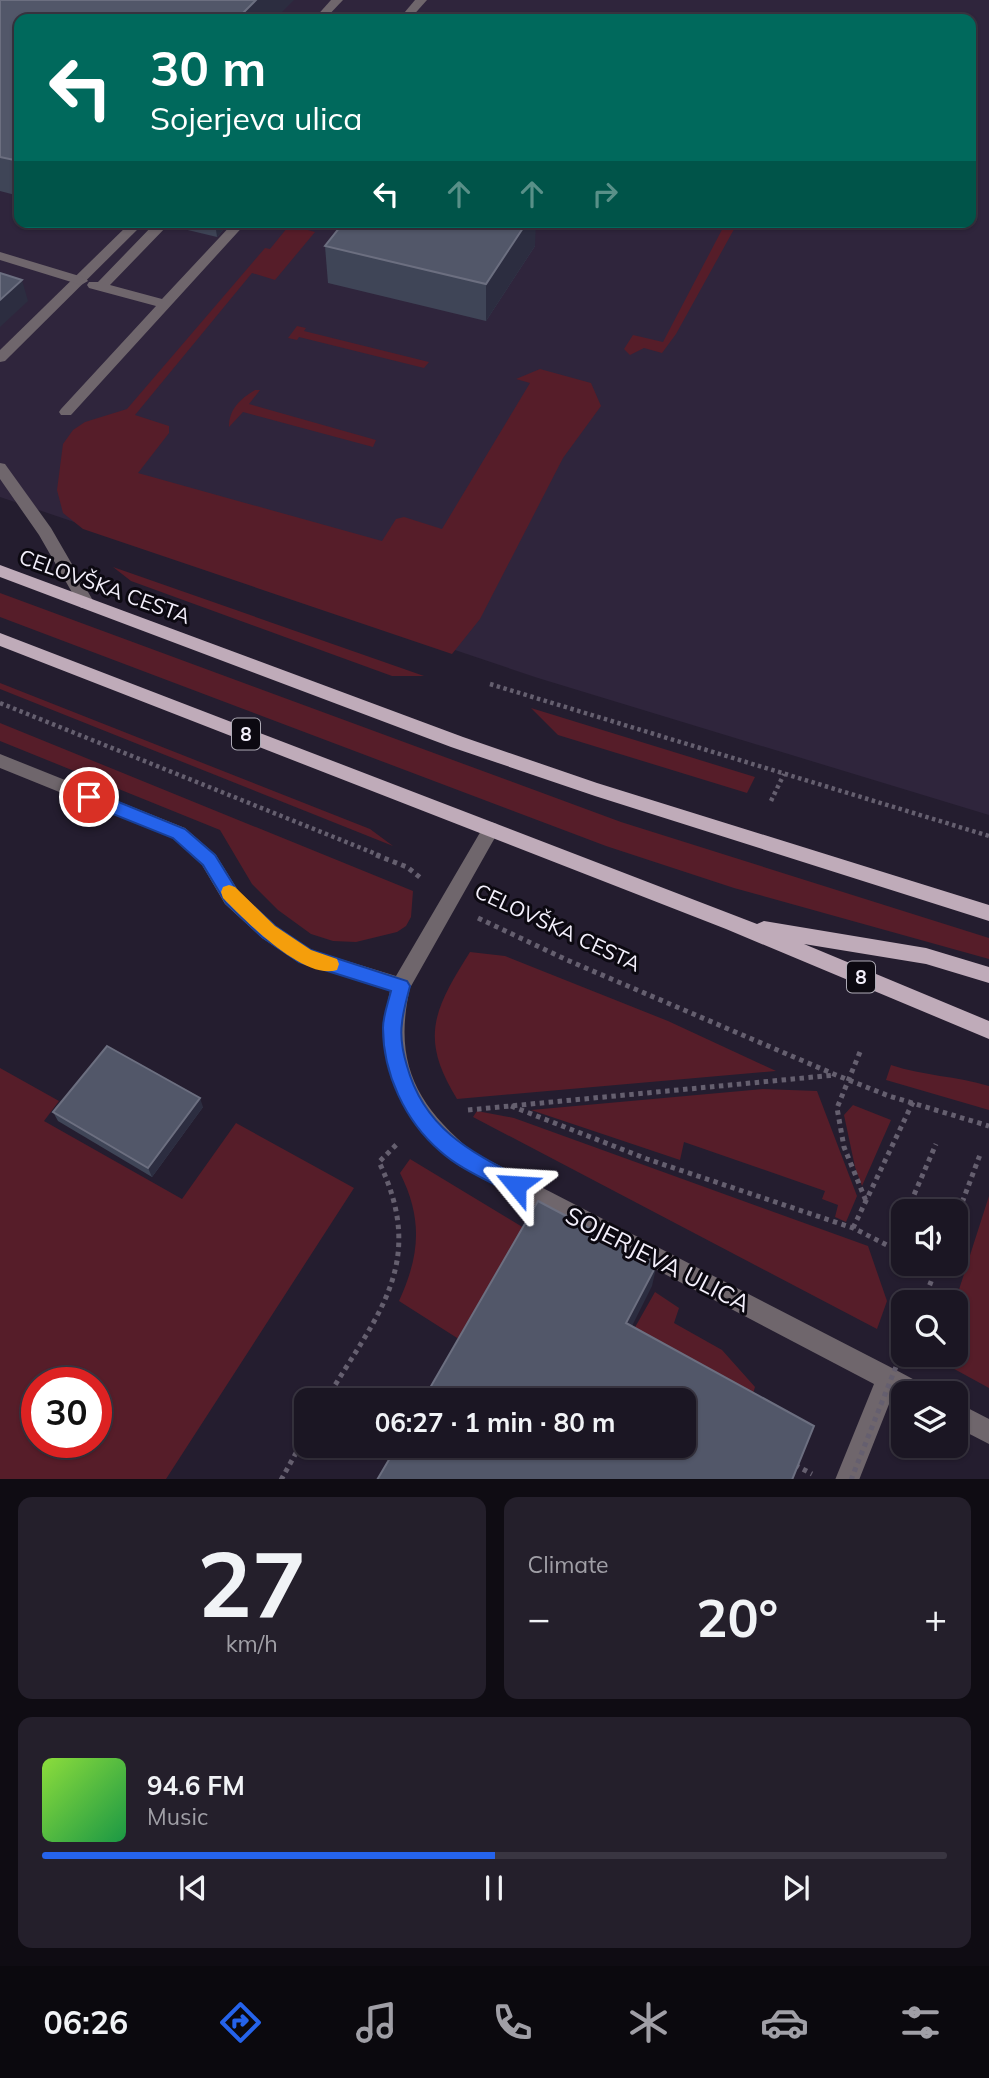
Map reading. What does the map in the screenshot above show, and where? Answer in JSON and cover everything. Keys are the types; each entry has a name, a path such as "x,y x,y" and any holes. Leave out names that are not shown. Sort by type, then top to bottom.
{"main road":[{"name":"CELOVŠKA CESTA","path":"0,571 457,742 595,789 989,913"},
{"name":"8","path":"0,639 733,923 989,1030"},
{"path":"733,923 926,956 989,975"}],"street":[{"path":"324,14 337,0"},
{"path":"408,14 421,0"},
{"path":"0,358 133,228"},
{"path":"101,286 157,228"},
{"path":"66,412 236,228"},
{"path":"0,256 163,304"},
{"path":"0,468 45,532 87,604"},
{"path":"0,761 179,833 209,860 232,898 268,932 305,956 401,986"},
{"name":"SOJERJEVA ULICA","path":"491,829 401,986 392,1025 394,1054 412,1104 427,1126 466,1159 894,1381"},
{"path":"849,1479 888,1378"},
{"path":"968,1421 989,1432"}],"path":[{"path":"490,684 989,836"},
{"name":"CELOVŠKA CESTA","path":"0,703 407,867 485,923 534,946 836,1075 989,1126"},
{"path":"771,801 784,774"},
{"path":"860,1052 837,1108 844,1147 866,1201"},
{"path":"333,1388 386,1294 400,1258 400,1225 395,1194 379,1162 400,1141 449,1113 836,1075"},
{"path":"853,1228 912,1102"},
{"path":"509,1105 647,1159 853,1228 891,1247"},
{"path":"911,1199 936,1144"},
{"path":"963,1199 981,1152"},
{"path":"849,1479 896,1367"},
{"path":"281,1479 294,1456"},
{"path":"786,1460 796,1465"}],"shaded area":[{"path":"0,0 989,0 989,815 538,678 0,497"},
{"path":"287,228 310,228 308,230 315,232 275,280 252,273 135,415 169,426 169,433 138,473 382,541 396,519 404,517 442,529 530,383 516,379 540,369 591,383 601,406 563,458 480,619 452,654 83,529 63,513 57,490 63,444 73,430 85,422 127,409 265,248 270,249"},
{"path":"723,228 735,228 676,334 662,353 644,348 630,355 624,349 633,335 663,342"},
{"path":"297,326 306,328 304,331 429,362 424,368 299,337 297,340 288,338"},
{"path":"255,390 260,390 249,404 376,440 373,447 243,412 229,427 236,405"},
{"path":"113,567 424,676 392,676 131,581"},
{"path":"0,593 621,822 989,938 989,959 734,888 606,846 0,617"},
{"path":"0,683 370,829 393,846 0,689"},
{"path":"531,708 755,777 747,793 558,735"},
{"path":"0,723 413,891 411,917 406,926 397,932 356,942 333,941 311,934 278,910 252,884 220,830 0,741"},
{"path":"470,952 505,956 668,1021 776,1071 457,1099 438,1058 436,1024 447,990"},
{"path":"891,1065 989,1086 989,1110 886,1080"},
{"path":"0,1068 59,1101 44,1121 182,1199 236,1123 354,1188 166,1479 0,1479"},
{"path":"763,1089 817,1091 857,1196 846,1222 835,1217 838,1205 822,1199 825,1191 684,1142 680,1160 531,1110"},
{"path":"853,1105 891,1120 862,1186 855,1167 844,1115"},
{"path":"477,1111 514,1118 868,1246 887,1301 877,1329 473,1117"},
{"path":"410,1159 529,1231 465,1343 399,1301 415,1252 412,1206 400,1173"},
{"path":"989,1196 989,1388 951,1367 968,1367 968,1290 959,1290 963,1276 968,1276 968,1261"},
{"path":"655,1292 679,1308 674,1323 722,1350 755,1387 747,1413 625,1345"}],"building":[{"path":"0,0 256,0 242,14 14,14 14,160 0,157"},
{"path":"339,228 523,228 486,284 325,246"},
{"path":"0,273 22,280 0,300"},
{"path":"107,1046 200,1098 148,1168 53,1112"},
{"path":"538,1201 657,1264 626,1323 814,1426 792,1479 378,1479 390,1458 696,1458 696,1388 430,1388"}],"slow traffic":[{"path":"229,892 268,932 305,956 330,964"}],"route":[{"path":"89,797 179,833 209,860 232,898 268,932 305,956 401,986 392,1025 394,1054 416,1112 445,1144 466,1159 516,1185"}]}
